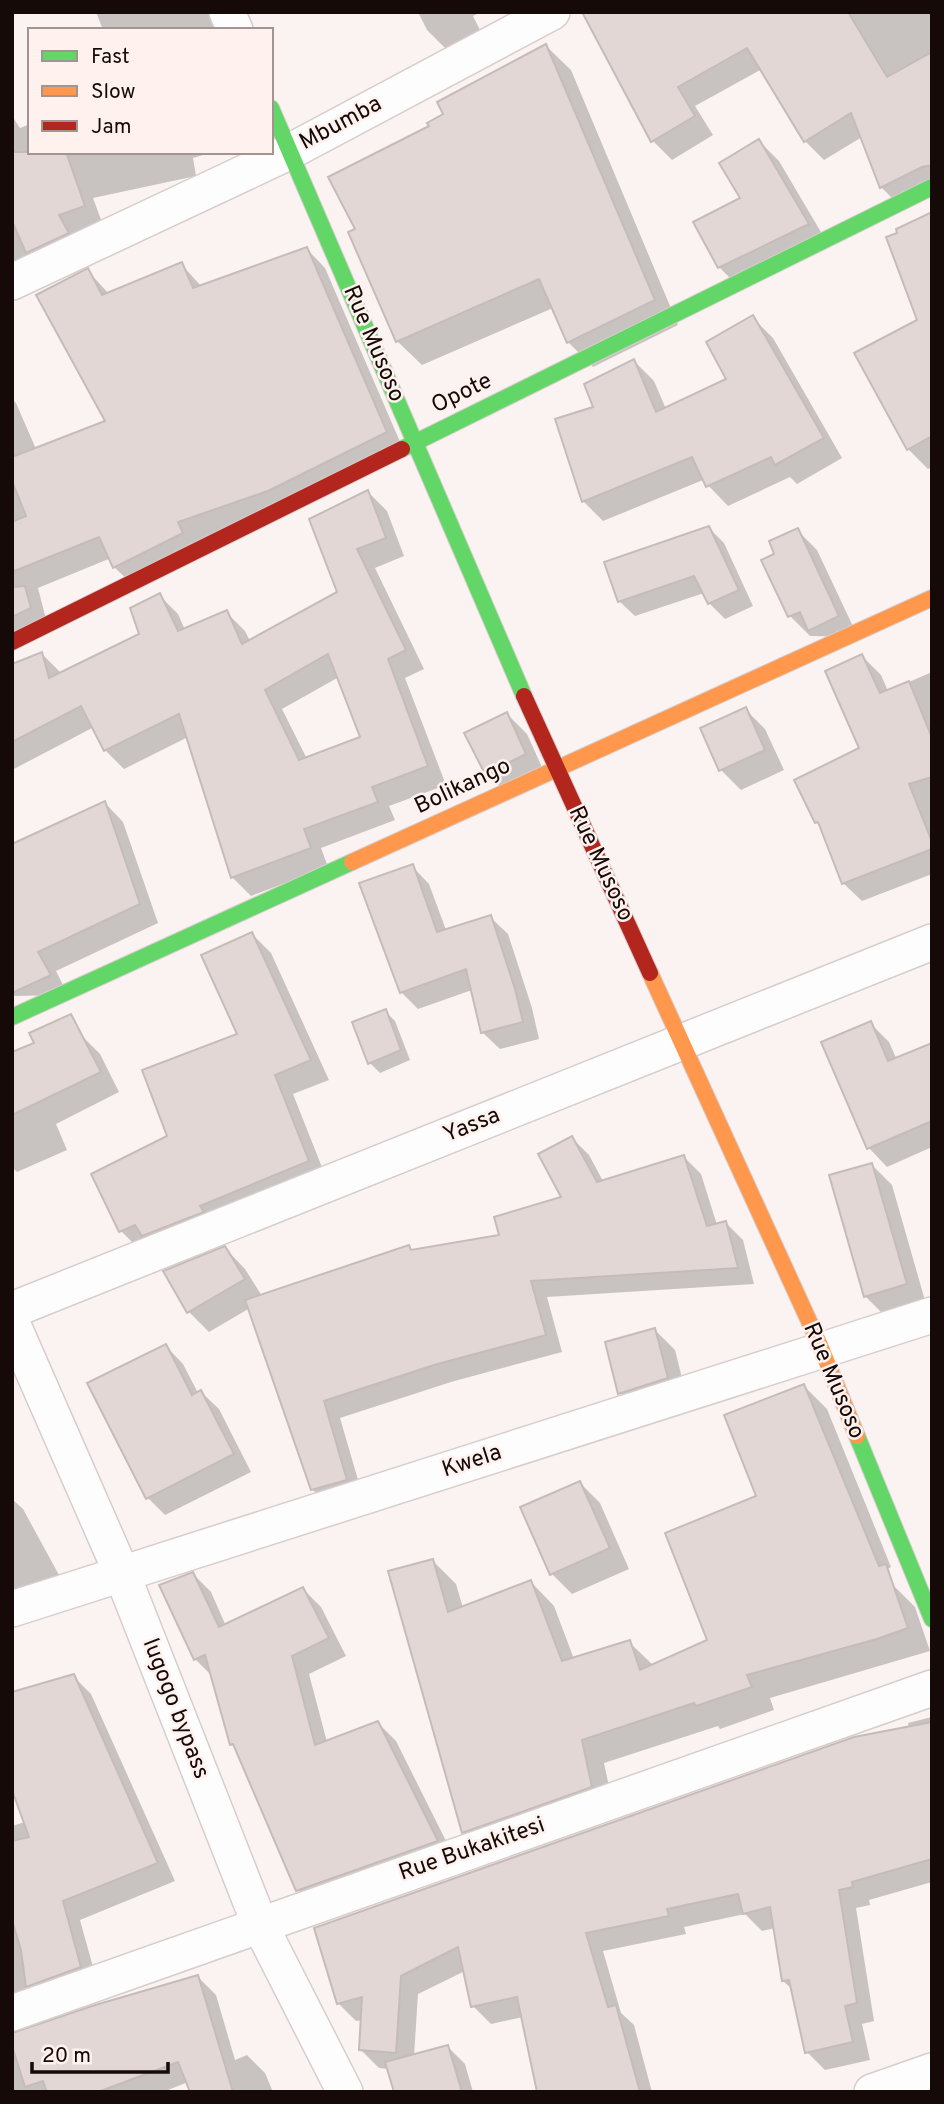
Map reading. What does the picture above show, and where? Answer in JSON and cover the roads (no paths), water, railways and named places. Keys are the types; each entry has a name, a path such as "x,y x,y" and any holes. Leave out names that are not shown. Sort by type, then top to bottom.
{"street":[{"path":"227,12 234,28"},
{"name":"Mbumba","path":"12,282 291,151 552,12"},
{"name":"Rue Musoso","path":"273,112 556,769 822,1350 932,1619"},
{"name":"Opote","path":"12,642 932,187"},
{"name":"Bolikango","path":"12,1017 932,598"},
{"name":"Yassa","path":"12,1310 932,942"},
{"name":"Kwela","path":"12,1609 932,1315"},
{"name":"lugogo bypass","path":"12,1323 122,1574 260,1925 345,2092"},
{"name":"Rue Bukakitesi","path":"12,2012 932,1688"},
{"path":"872,2092 932,2071"}]}
